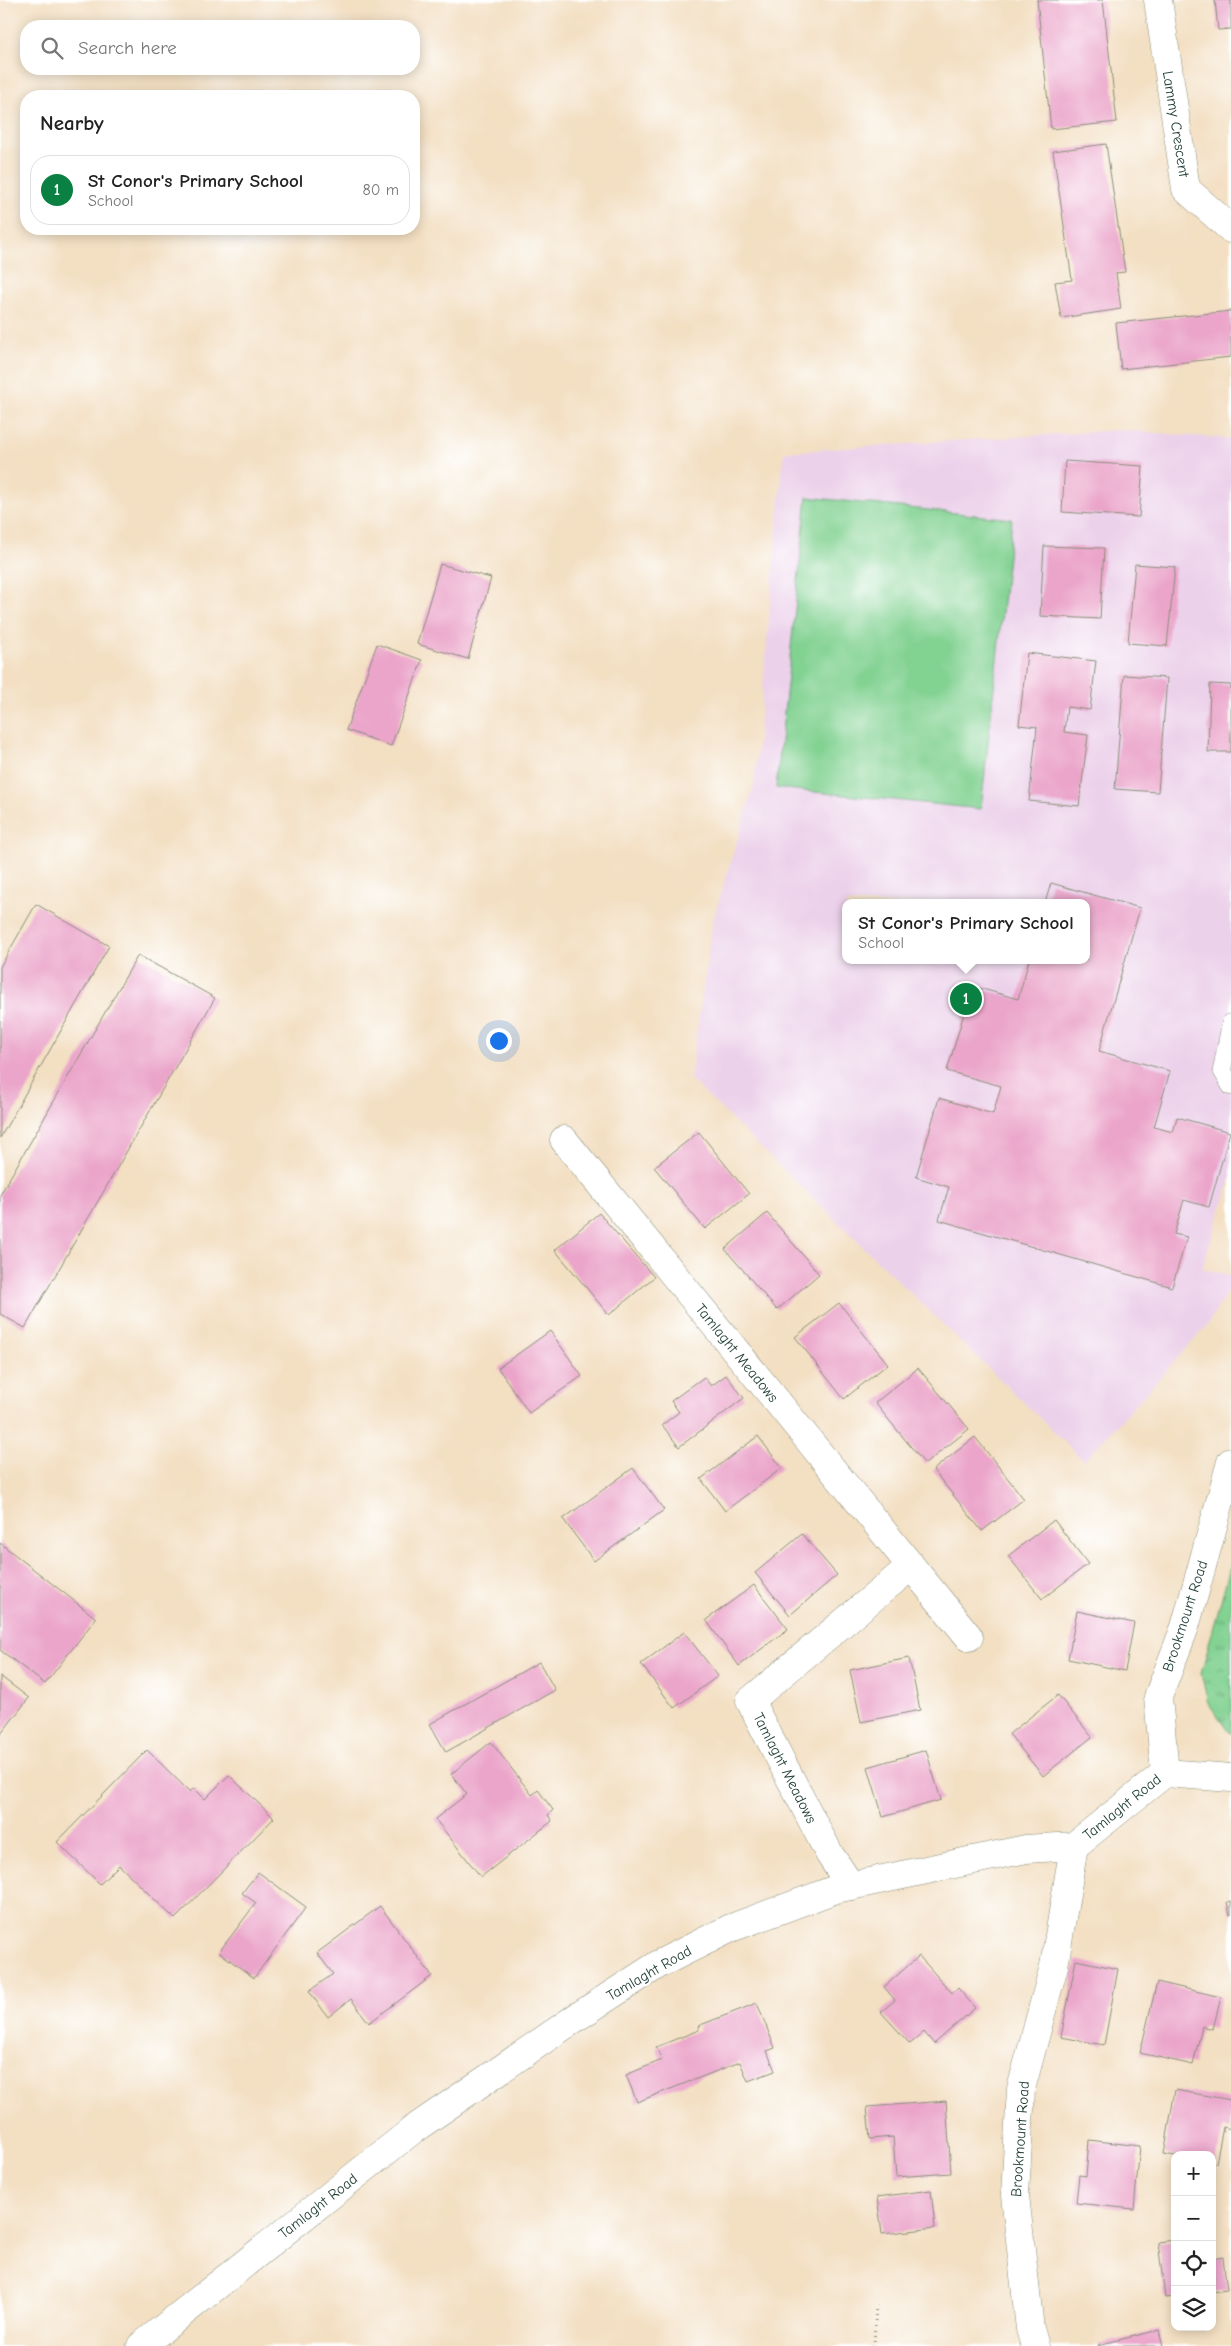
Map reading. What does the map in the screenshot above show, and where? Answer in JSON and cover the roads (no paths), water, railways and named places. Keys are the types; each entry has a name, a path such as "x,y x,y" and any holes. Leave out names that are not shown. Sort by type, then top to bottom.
{"street":[{"name":"Lammy Crescent","path":"1158,0 1186,189 1231,229"},
{"name":"Tamlaght Meadows","path":"564,1140 968,1636"},
{"name":"Brookmount Road","path":"1165,1773 1158,1697 1185,1627 1231,1462"},
{"name":"Tamlaght Meadows","path":"851,1886 830,1855 750,1701 911,1566"},
{"name":"Tamlaght Road","path":"141,2346 414,2129 574,2019 659,1964 731,1928 836,1889 1026,1849 1074,1846 1165,1773 1231,1778"},
{"name":"Brookmount Road","path":"1035,2346 1030,2329 1015,2195 1020,2089 1054,1966 1074,1846"}],"lane":[{"path":"1231,1023 1222,1070 1231,1086"}],"place":[{"name":"St Conor's Primary School","path":"966,999"}]}
